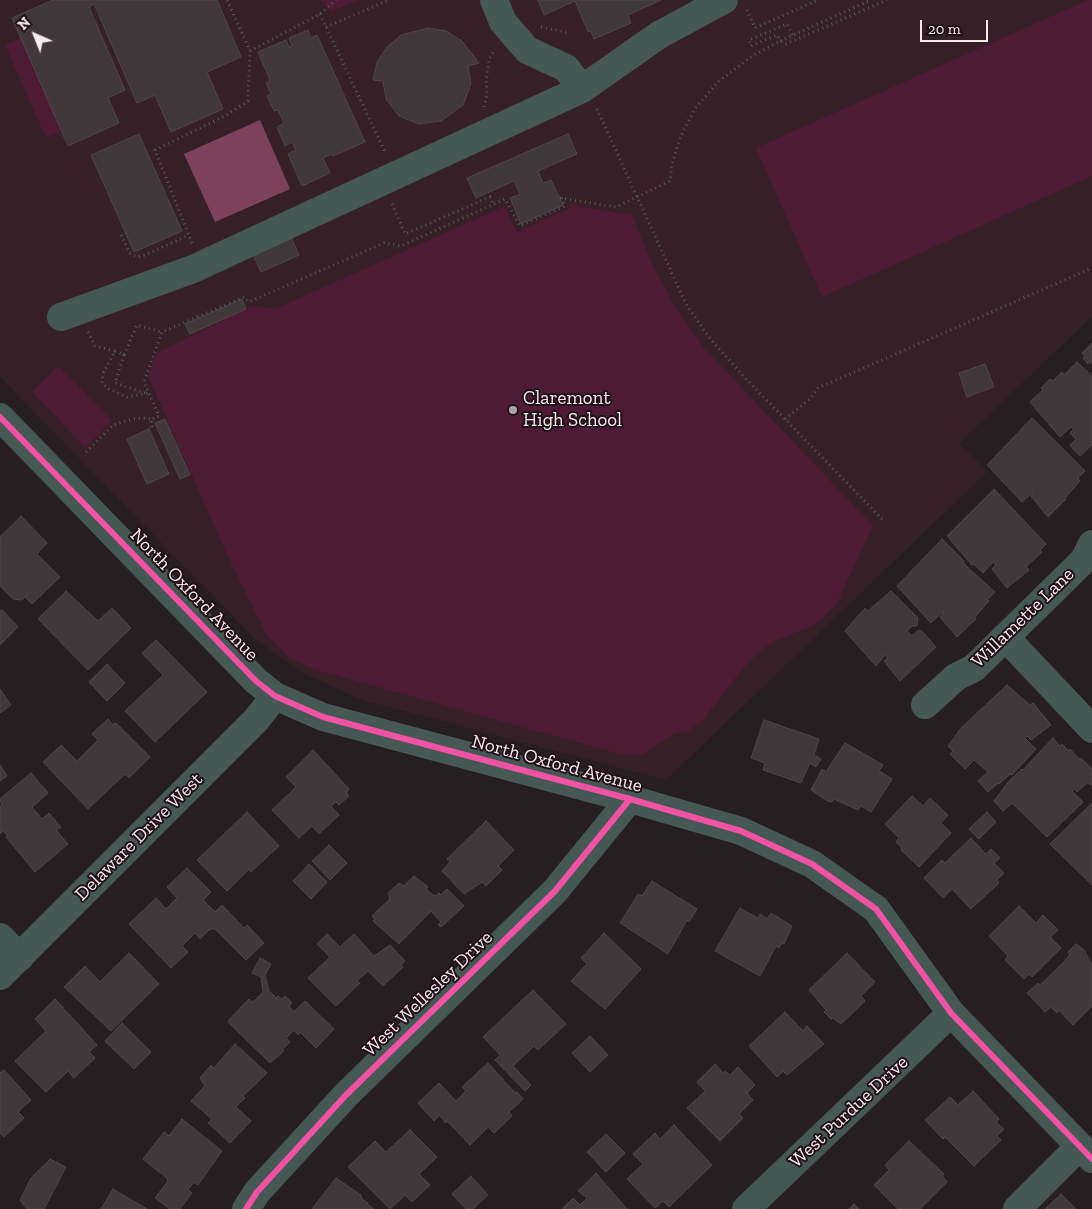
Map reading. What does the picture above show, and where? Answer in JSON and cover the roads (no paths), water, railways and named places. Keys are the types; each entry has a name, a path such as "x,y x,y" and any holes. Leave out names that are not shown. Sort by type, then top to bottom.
{"street":[{"path":"494,0 503,22 527,50 566,68 582,88"},
{"path":"69,314 202,265 582,88 659,36 735,4"},
{"name":"North Oxford Avenue","path":"0,417 256,681 275,696 323,718 630,799 741,831 812,864 876,909 951,1014 1086,1152"},
{"name":"Willamette Lane","path":"925,705 956,677 974,668 1084,560 1092,544"},
{"path":"1005,637 1090,724"},
{"name":"Delaware Drive West","path":"0,976 256,720 275,696"},
{"name":"West Wellesley Drive","path":"246,1209 257,1192 346,1095 555,892 630,799"},
{"path":"0,937 20,957"},
{"name":"West Purdue Drive","path":"746,1209 951,1014"},
{"path":"1017,1209 1086,1152"}],"place":[{"name":"Claremont High School","path":"513,410"}]}
